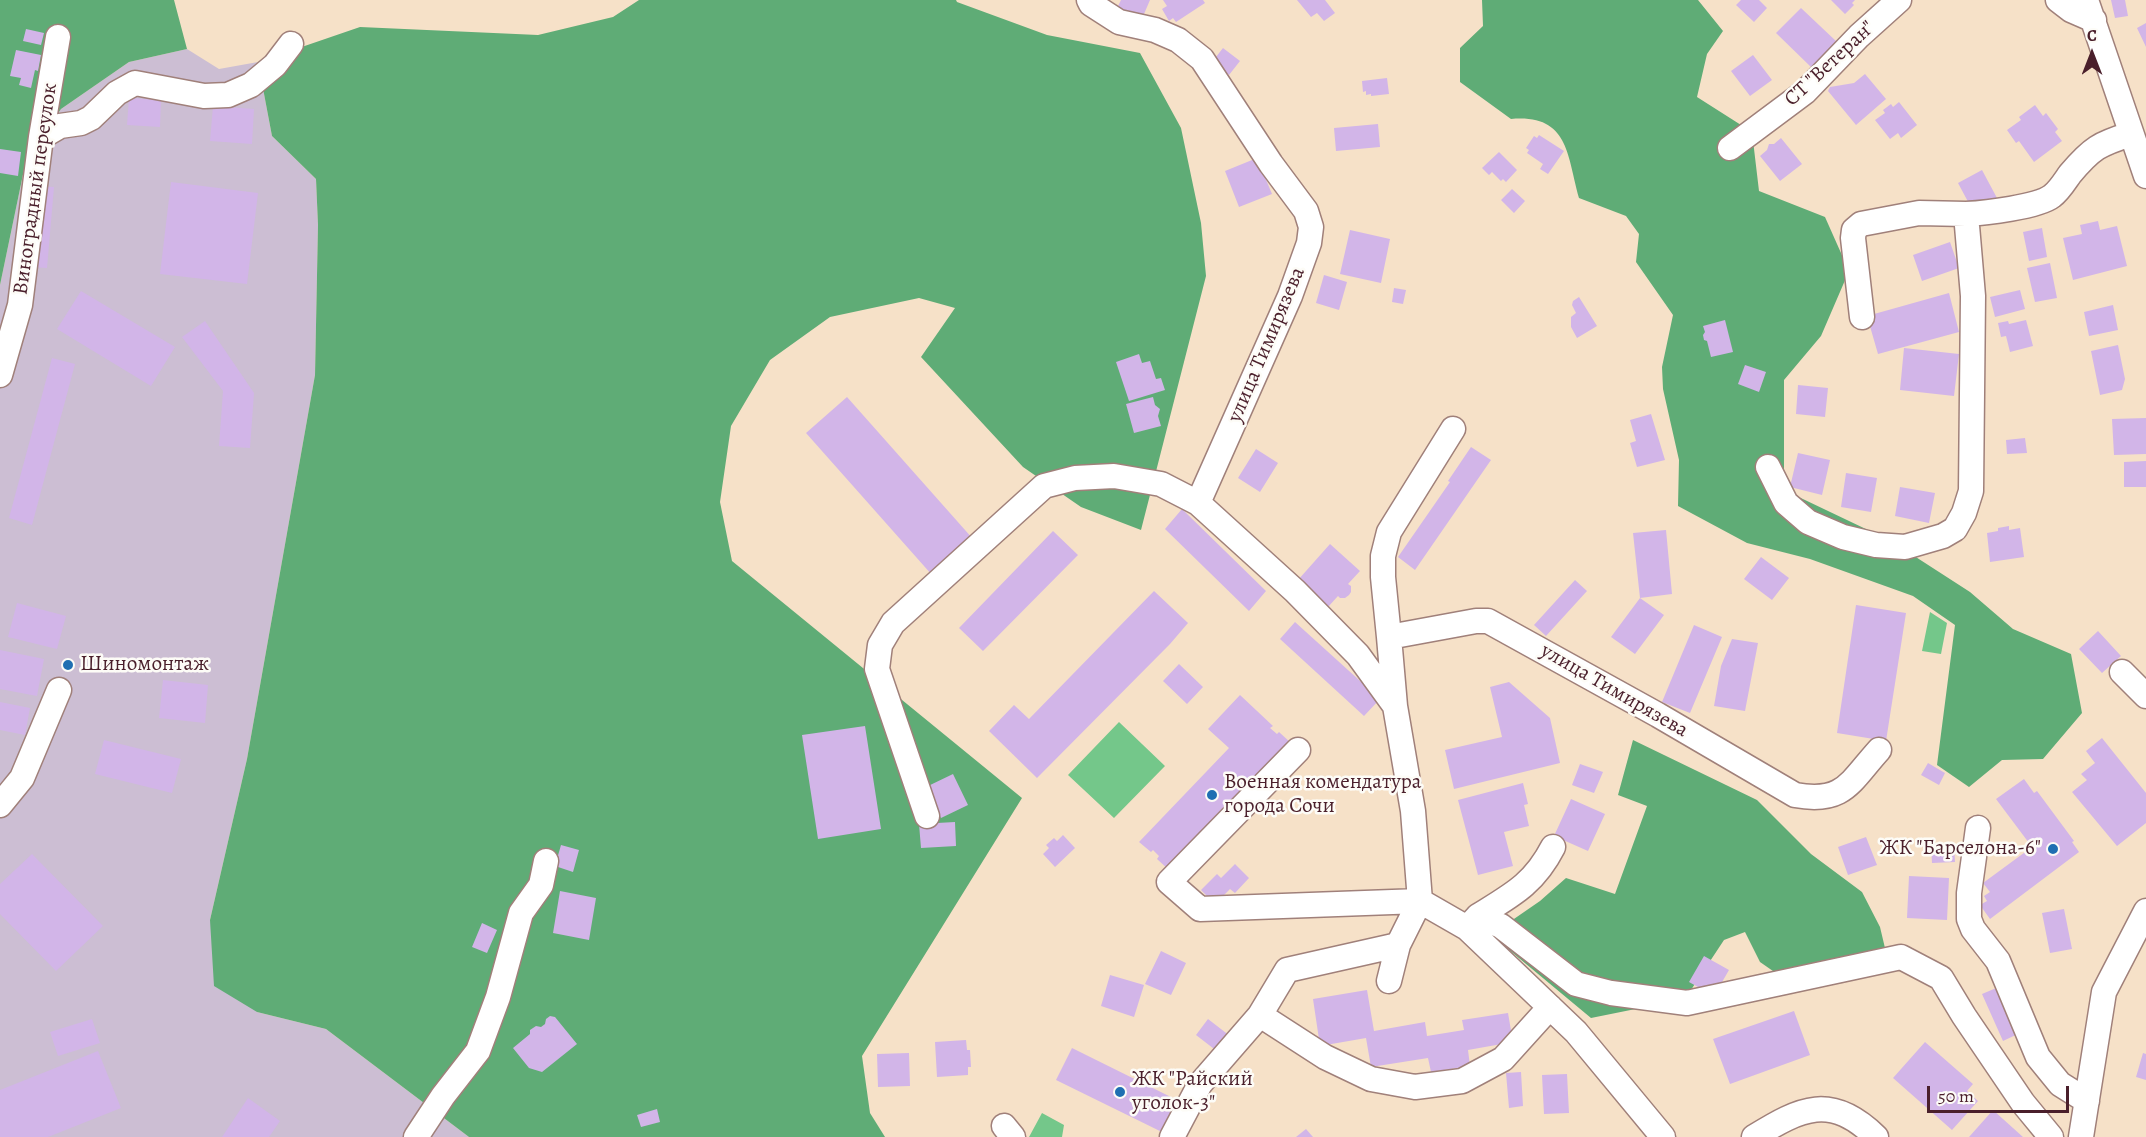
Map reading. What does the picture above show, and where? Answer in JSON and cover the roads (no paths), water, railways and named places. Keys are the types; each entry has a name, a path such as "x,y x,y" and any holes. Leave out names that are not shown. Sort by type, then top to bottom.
{"street":[{"name":"улица Тимирязева","path":"1089,0 1091,4 1119,22 1155,30 1178,40 1202,59 1271,164 1306,211 1311,227 1309,243 1290,296 1198,503"},
{"name":"СТ \"Ветеран\"","path":"1730,148 1805,92 1859,36 1899,0"},
{"path":"2058,0 2071,10 2090,10 2146,176"},
{"name":"Виноградный переулок","path":"0,375 20,305 40,137 58,37"},
{"path":"40,137 60,126 81,123 92,118 117,93 135,84 204,96 228,95 251,85 275,64 291,44"},
{"path":"1862,317 1852,238 1854,230 1861,224 1919,213 1966,214 2018,207 2052,196 2086,155 2098,145 2131,134"},
{"path":"1768,467 1786,503 1808,522 1843,537 1876,545 1905,547 1943,536 1955,529 1964,513 1971,491 1973,296 1966,214"},
{"path":"1389,981 1398,945 1420,901 1413,811 1395,706 1383,556 1389,532 1453,429"},
{"path":"927,816 877,669 880,645 893,623 1044,486 1075,477 1114,476 1161,483 1198,503 1303,599 1358,655 1395,706"},
{"name":"улица Тимирязева","path":"1389,637 1476,621 1496,624 1795,795 1815,799 1826,798 1842,791 1879,750"},
{"path":"2122,672 2146,696"},
{"path":"0,805 22,778 59,690"},
{"path":"1298,750 1169,882 1200,909 1420,901 1472,922 1502,926 1576,984 1611,993 1687,1003 1900,957 1941,978 2023,1103 2051,1137"},
{"path":"1978,828 1969,893 1969,919 1998,961 2038,1057 2060,1084 2087,1101"},
{"path":"1472,922 1518,892 1543,866 1553,847"},
{"path":"416,1137 443,1096 478,1051 498,997 521,913 542,885 546,861"},
{"path":"2081,1137 2104,992 2146,911"},
{"path":"1472,922 1576,1032 1663,1137"},
{"path":"1172,1137 1200,1084 1260,1015 1287,970 1398,945"},
{"path":"1260,1015 1325,1057 1371,1079 1415,1087 1462,1081 1503,1059 1550,1007"},
{"path":"1754,1137 1789,1116 1809,1109 1836,1110 1867,1128 1876,1137"}],"place":[{"name":"Шиномонтаж","path":"68,665"},
{"name":"Военная комендатура города Сочи","path":"1212,795"},
{"name":"ЖК \"Барселона-6\"","path":"2053,849"},
{"name":"ЖК \"Райский уголок-3\"","path":"1120,1092"}]}
